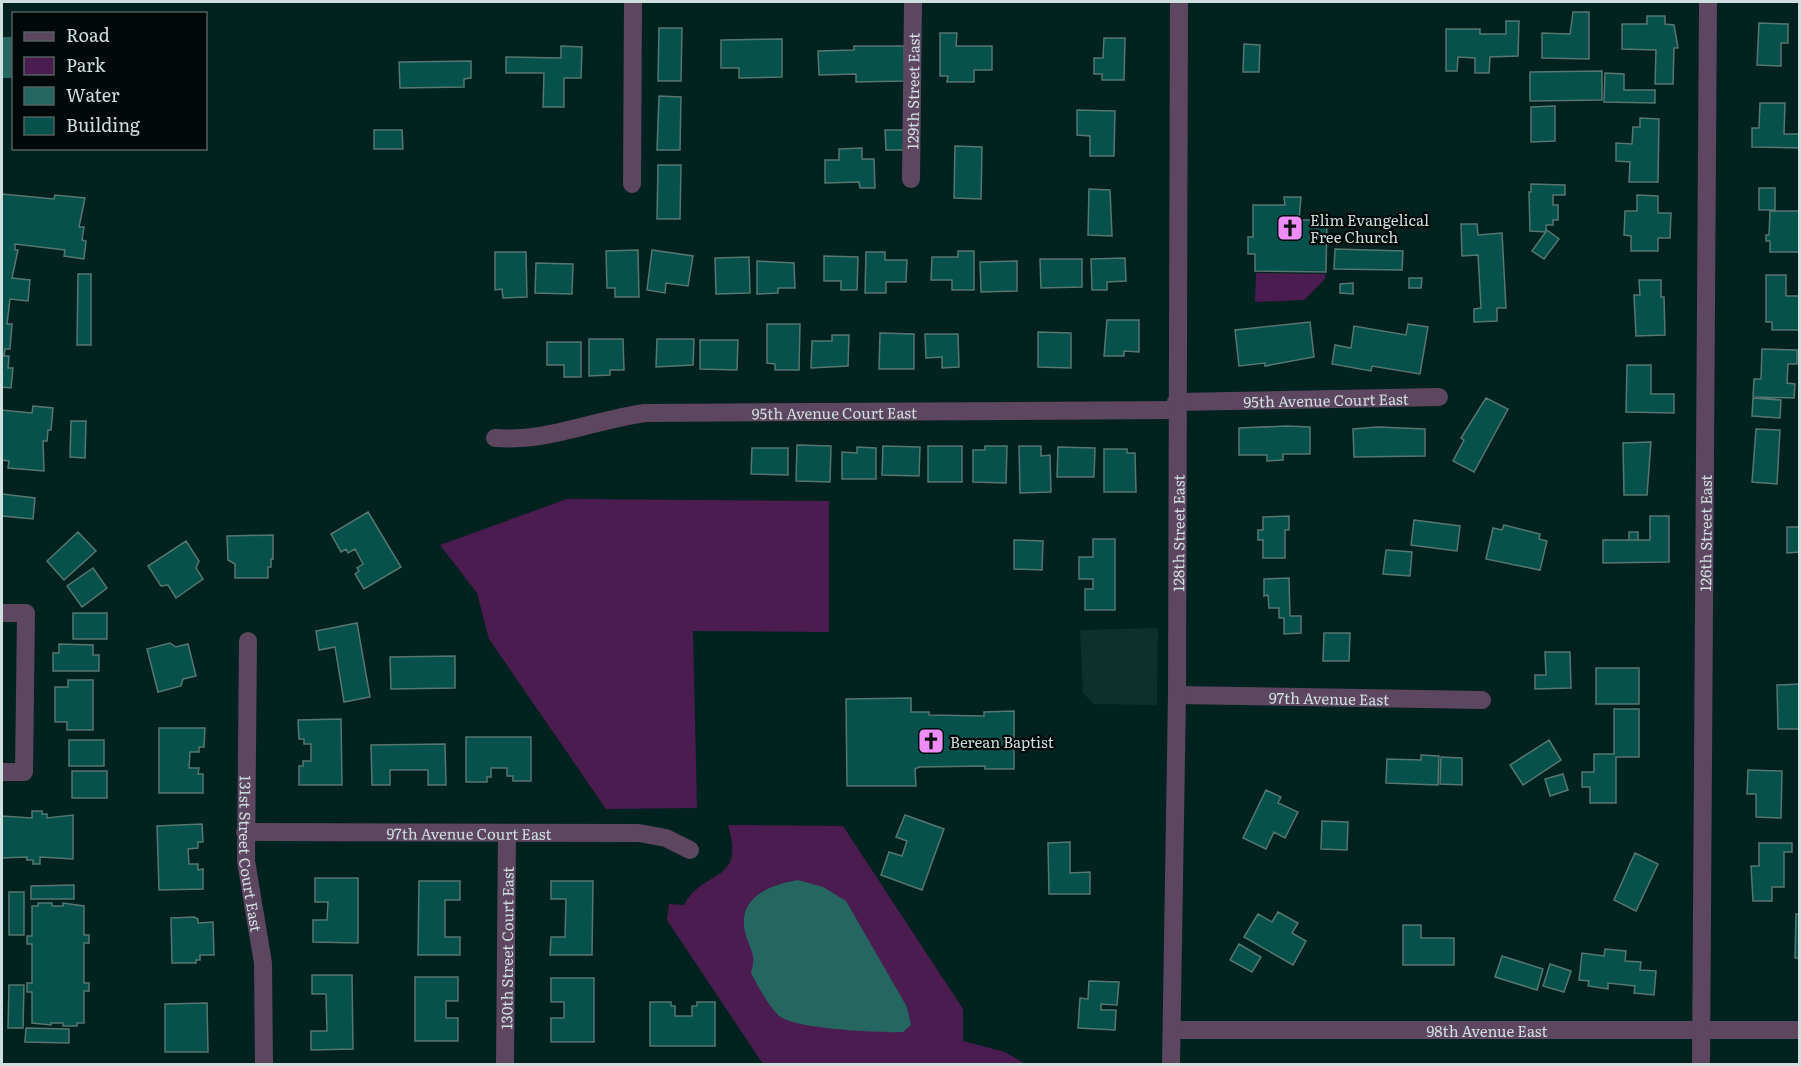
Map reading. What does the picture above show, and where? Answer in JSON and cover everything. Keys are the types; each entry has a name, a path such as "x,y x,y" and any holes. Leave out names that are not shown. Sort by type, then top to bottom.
{"street":[{"path":"632,184 633,2"},
{"name":"129th Street East","path":"911,179 914,2"},
{"name":"128th Street East","path":"1171,1065 1177,695 1176,406 1179,2"},
{"name":"126th Street East","path":"1701,1065 1708,2"},
{"name":"95th Avenue Court East","path":"495,438 534,438 558,434 617,417 645,413 1176,406 1439,397"},
{"path":"2,613 26,613 24,772 2,772"},
{"name":"131st Street Court East","path":"248,641 245,832 250,893 262,963 264,1065"},
{"name":"97th Avenue East","path":"1177,695 1482,700"},
{"name":"97th Avenue Court East","path":"245,832 639,833 666,838 690,850"},
{"name":"130th Street Court East","path":"505,1065 507,833"},
{"name":"98th Avenue East","path":"1173,1030 1800,1030"}],"shaded area":[{"path":"1158,628 1157,705 1094,704 1083,693 1080,630"}],"green space":[{"path":"1256,273 1325,274 1325,279 1304,300 1255,302"},
{"path":"567,499 829,501 829,632 693,631 697,808 606,809 489,639 477,593 440,545"},
{"path":"728,825 843,826 963,1009 963,1041 1005,1052 1025,1064 763,1064 667,920 669,904 684,905 701,885 727,867 731,858 732,844"}],"water":[{"path":"2,37 12,37 12,78 2,78"},
{"path":"798,880 823,887 846,901 907,1007 911,1025 903,1032 858,1031 802,1024 779,1016 767,1001 751,973 753,956 745,932 746,910 751,901 767,889"}],"building":[{"path":"1573,12 1589,12 1589,59 1542,58 1542,33 1570,34"},
{"path":"1647,16 1665,16 1665,24 1674,25 1678,48 1674,48 1673,84 1655,84 1656,50 1622,49 1622,24 1647,24"},
{"path":"1506,21 1519,21 1518,56 1490,57 1489,73 1475,73 1475,58 1458,57 1457,71 1446,71 1446,29 1480,29 1480,34 1506,34"},
{"path":"1759,23 1788,24 1788,43 1781,43 1781,66 1757,65"},
{"path":"659,28 682,28 681,81 658,81"},
{"path":"940,33 957,33 956,46 992,46 992,70 974,70 974,82 947,82 948,76 940,76"},
{"path":"1104,38 1125,38 1124,80 1102,80 1102,74 1094,74 1094,58 1103,58"},
{"path":"782,39 782,77 739,78 739,68 721,68 721,40"},
{"path":"1244,44 1260,45 1259,72 1243,72"},
{"path":"561,46 582,47 581,78 564,78 564,107 543,107 544,73 506,73 506,57 561,58"},
{"path":"854,46 904,46 905,81 856,82 856,74 819,75 818,51 854,50"},
{"path":"471,61 471,78 464,79 464,87 400,88 399,62"},
{"path":"1602,71 1602,100 1530,101 1530,72"},
{"path":"1605,73 1624,74 1624,90 1655,90 1655,103 1604,102"},
{"path":"659,96 681,97 680,150 657,150"},
{"path":"1760,103 1785,103 1784,134 1799,134 1799,148 1752,147 1752,128 1759,128"},
{"path":"1555,106 1555,141 1531,142 1531,107"},
{"path":"1077,110 1115,111 1114,156 1090,156 1090,136 1077,135"},
{"path":"1640,118 1659,119 1658,182 1629,182 1630,162 1616,161 1616,143 1632,144 1633,127 1640,127"},
{"path":"374,130 402,130 403,149 374,149"},
{"path":"885,130 905,130 905,150 886,150"},
{"path":"955,146 982,147 981,199 954,198"},
{"path":"862,148 862,159 874,159 875,188 860,188 859,182 825,183 825,160 839,160 839,149"},
{"path":"658,165 681,165 680,219 657,219"},
{"path":"1531,184 1565,185 1565,195 1553,195 1553,205 1558,205 1558,220 1553,220 1553,225 1546,225 1546,232 1530,231 1529,192 1531,192"},
{"path":"1759,188 1775,188 1775,210 1759,210"},
{"path":"1089,189 1110,190 1112,236 1088,235"},
{"path":"2,194 54,199 55,195 85,198 79,227 84,227 82,240 86,241 84,259 64,256 65,250 15,244 15,250 18,250 12,278 30,280 28,301 10,299 7,324 12,324 10,349 5,349 4,356 9,356 8,368 13,368 11,388 2,387"},
{"path":"1637,195 1658,196 1658,213 1671,213 1670,238 1658,238 1658,251 1631,251 1631,236 1624,235 1625,211 1637,211"},
{"name":"Elim Evangelical Free Church","path":"1284,197 1301,197 1299,220 1327,220 1326,272 1255,271 1255,254 1248,254 1248,237 1253,237 1253,205 1285,205"},
{"path":"1770,211 1800,211 1799,252 1770,252 1770,241 1766,241 1766,235 1769,235"},
{"path":"1461,224 1477,224 1478,235 1502,233 1506,308 1497,308 1497,321 1474,322 1474,309 1481,308 1478,255 1462,256"},
{"path":"1547,230 1559,239 1544,259 1532,251"},
{"path":"1335,249 1403,251 1402,270 1334,269"},
{"path":"638,250 639,297 615,297 615,288 607,288 606,251"},
{"path":"652,250 693,256 688,286 666,283 665,293 647,290"},
{"path":"958,251 974,251 974,290 952,290 952,280 931,280 932,257 958,257"},
{"path":"495,252 526,252 527,297 503,298 502,289 495,290"},
{"path":"866,252 885,252 885,260 907,260 906,282 886,282 886,293 865,293"},
{"path":"824,256 858,257 857,290 841,290 841,281 824,281"},
{"path":"749,257 750,293 716,294 715,258"},
{"path":"1125,258 1126,281 1107,282 1107,290 1092,290 1091,259"},
{"path":"1040,259 1082,259 1082,287 1041,288"},
{"path":"757,261 794,263 795,288 778,288 778,293 757,294"},
{"path":"1017,261 1017,291 981,292 980,262"},
{"path":"536,263 573,264 572,294 535,293"},
{"path":"78,274 91,274 91,345 77,345"},
{"path":"1766,275 1786,275 1786,296 1800,296 1800,330 1772,330 1772,322 1766,322"},
{"path":"1409,278 1422,278 1421,288 1409,288"},
{"path":"1639,280 1661,280 1665,335 1636,336 1634,295 1640,295"},
{"path":"1353,283 1353,294 1340,293 1340,284"},
{"path":"1107,320 1139,320 1139,352 1124,351 1124,356 1104,356"},
{"path":"1310,322 1314,357 1265,366 1265,363 1239,366 1235,330"},
{"path":"767,324 800,324 799,370 775,370 775,364 767,363"},
{"path":"1408,324 1428,327 1420,374 1372,366 1371,371 1332,364 1335,345 1351,348 1354,326 1406,335"},
{"path":"1038,332 1071,333 1071,368 1038,367"},
{"path":"880,333 914,334 914,369 879,369"},
{"path":"925,334 958,334 959,367 942,368 942,357 926,358"},
{"path":"832,335 849,335 848,366 811,368 812,341 832,341"},
{"path":"589,339 623,339 624,370 610,370 610,375 589,376"},
{"path":"657,339 694,339 693,365 656,367"},
{"path":"700,340 738,340 737,370 700,369"},
{"path":"547,342 581,342 581,377 564,377 564,365 547,365"},
{"path":"1762,349 1797,350 1797,364 1788,364 1787,383 1795,384 1794,398 1753,397 1754,379 1761,379"},
{"path":"1627,365 1651,365 1651,394 1674,394 1674,413 1626,412"},
{"path":"1486,398 1508,409 1474,472 1453,461 1464,440 1461,438"},
{"path":"1753,398 1781,400 1780,418 1752,416"},
{"path":"33,406 53,408 51,430 48,430 47,441 43,441 44,471 8,468 9,461 2,460 2,410 32,413"},
{"path":"71,421 86,421 85,458 70,457"},
{"path":"1310,427 1310,454 1283,454 1283,460 1267,461 1267,455 1239,455 1239,428"},
{"path":"1378,427 1425,429 1425,456 1354,457 1353,429"},
{"path":"1756,429 1780,430 1777,484 1752,482"},
{"path":"1651,442 1647,495 1624,495 1623,443"},
{"path":"797,445 831,446 830,482 796,481"},
{"path":"883,446 920,447 919,476 882,475"},
{"path":"928,446 962,446 962,482 928,482"},
{"path":"985,446 1007,446 1006,483 973,482 973,450 985,450"},
{"path":"1019,446 1041,446 1041,456 1050,455 1051,492 1020,493"},
{"path":"857,447 876,448 876,479 842,479 842,452 857,453"},
{"path":"1058,447 1095,448 1094,477 1057,477"},
{"path":"752,448 788,448 788,475 751,474"},
{"path":"1104,449 1127,449 1127,453 1135,453 1136,492 1104,492"},
{"path":"2,494 35,498 33,519 2,516"},
{"path":"368,512 401,567 364,589 355,574 359,571 357,568 363,564 355,549 348,553 346,549 341,552 331,534"},
{"path":"1289,516 1289,530 1285,530 1285,558 1263,558 1263,540 1258,540 1258,530 1263,530 1263,517"},
{"path":"1650,516 1669,516 1669,562 1603,563 1603,540 1650,540"},
{"path":"1414,520 1460,526 1457,551 1411,545"},
{"path":"1504,525 1540,534 1539,539 1547,541 1540,570 1486,559 1493,528 1502,530"},
{"path":"1787,527 1800,527 1800,552 1787,553"},
{"path":"78,532 96,551 64,580 47,561"},
{"path":"1629,532 1638,532 1638,540 1629,540"},
{"path":"273,535 273,559 271,559 271,567 268,567 268,578 235,578 235,564 228,560 227,536"},
{"path":"1093,539 1115,539 1115,610 1085,610 1085,589 1093,589 1093,579 1079,579 1079,557 1093,557"},
{"path":"1014,540 1043,541 1042,570 1014,569"},
{"path":"186,541 199,561 196,568 203,579 176,598 168,585 161,586 148,566"},
{"path":"1386,550 1412,552 1410,576 1383,574"},
{"path":"93,568 107,588 82,607 67,586"},
{"path":"1289,578 1290,616 1301,616 1301,633 1284,634 1284,618 1279,618 1279,608 1269,608 1268,595 1264,596 1264,579"},
{"path":"73,613 107,613 107,639 73,639"},
{"path":"357,623 370,697 344,702 335,647 319,650 316,631"},
{"path":"1324,633 1350,633 1349,661 1323,661"},
{"path":"170,643 176,647 188,644 196,676 183,679 181,686 158,692 147,649"},
{"path":"59,644 93,645 93,655 99,655 99,671 53,671 53,653 59,653"},
{"path":"1545,652 1570,652 1571,688 1535,689 1535,675 1546,675"},
{"path":"455,656 455,688 391,689 390,657"},
{"path":"1596,668 1639,668 1639,704 1596,704"},
{"path":"68,680 93,680 93,730 67,730 67,722 55,722 55,687 68,687"},
{"path":"1800,684 1800,729 1778,729 1777,685"},
{"name":"Berean Baptist","path":"911,698 911,712 929,712 929,715 984,716 984,712 1014,711 1014,769 985,769 985,766 919,767 915,769 916,786 847,786 846,699"},
{"path":"1614,709 1639,709 1639,757 1616,757 1616,803 1590,803 1590,787 1582,787 1582,772 1594,772 1594,754 1614,754"},
{"path":"341,719 342,785 299,785 299,766 303,766 303,761 311,761 311,744 304,744 304,739 299,739 298,720"},
{"path":"159,728 205,728 204,747 199,747 199,752 190,752 189,768 199,768 198,774 203,774 203,793 159,793"},
{"path":"466,737 531,737 531,781 513,781 513,776 507,776 507,768 491,768 491,777 487,777 487,782 466,782"},
{"path":"69,740 104,740 104,766 69,766"},
{"path":"1549,740 1561,760 1523,785 1510,765"},
{"path":"445,744 446,785 428,785 428,770 390,770 390,785 372,785 371,745"},
{"path":"1421,755 1439,756 1438,785 1386,783 1387,759 1421,760"},
{"path":"1441,757 1462,758 1462,785 1440,784"},
{"path":"1748,770 1782,771 1781,818 1756,817 1756,794 1747,794"},
{"path":"72,771 107,771 107,798 72,798"},
{"path":"1563,774 1568,790 1550,796 1545,779"},
{"path":"1266,790 1281,797 1278,803 1298,812 1285,838 1274,832 1266,849 1243,838"},
{"path":"32,811 42,811 42,814 47,814 47,818 73,815 73,859 40,857 40,864 33,864 33,860 27,860 27,857 2,858 2,816 32,818"},
{"path":"905,815 944,829 922,890 881,875 889,852 902,856 907,841 896,837"},
{"path":"1322,821 1348,822 1347,850 1321,849"},
{"path":"202,824 203,842 198,842 198,848 188,849 189,864 198,864 198,870 203,869 203,889 159,890 157,826"},
{"path":"1070,842 1070,873 1090,872 1090,894 1049,894 1048,843"},
{"path":"1759,843 1792,843 1792,852 1784,852 1784,887 1772,887 1772,901 1753,901 1751,866 1759,866"},
{"path":"1635,853 1658,864 1636,911 1614,900"},
{"path":"315,878 358,878 358,943 313,942 313,920 327,920 328,902 315,902"},
{"path":"419,881 460,881 460,900 445,900 445,937 460,937 460,955 418,955"},
{"path":"551,881 593,881 592,955 550,955 551,937 565,937 566,899 551,899"},
{"path":"74,885 74,899 31,899 31,886"},
{"path":"9,892 24,892 24,935 9,935"},
{"path":"38,903 52,903 52,906 63,906 63,903 84,906 84,935 89,935 89,943 84,943 84,983 89,983 89,991 84,991 84,1023 77,1023 77,1026 63,1026 63,1023 51,1023 51,1025 32,1023 32,992 27,992 27,983 32,983 32,944 27,944 27,936 32,936 32,906 38,906"},
{"path":"1278,912 1298,923 1292,933 1306,941 1293,965 1244,937 1258,914 1272,922"},
{"path":"1796,914 1800,914 1800,958 1795,958"},
{"path":"194,917 198,919 198,923 213,922 214,955 200,955 200,960 196,960 196,963 172,963 171,918"},
{"path":"1403,925 1421,925 1421,938 1454,938 1454,965 1403,965"},
{"path":"1239,944 1261,957 1252,972 1230,960"},
{"path":"1605,949 1626,951 1625,961 1641,962 1640,970 1656,971 1654,995 1634,993 1635,986 1608,983 1608,989 1588,986 1589,981 1579,980 1582,953 1604,956"},
{"path":"1502,956 1543,969 1537,990 1495,977"},
{"path":"1550,964 1571,971 1564,992 1543,986"},
{"path":"312,975 352,975 353,1049 311,1050 311,1031 327,1031 326,994 312,994"},
{"path":"415,977 458,977 458,1001 446,1001 446,1018 458,1018 458,1041 415,1041"},
{"path":"551,978 594,978 594,1042 551,1042 551,1018 564,1018 564,1002 551,1002"},
{"path":"1089,981 1119,982 1117,1005 1101,1004 1101,1010 1116,1010 1115,1030 1078,1028 1080,998 1088,999"},
{"path":"9,985 24,985 23,1028 8,1028"},
{"path":"650,1002 671,1002 671,1006 675,1006 675,1016 692,1016 692,1006 697,1006 697,1002 715,1002 715,1046 650,1046"},
{"path":"207,1003 208,1052 165,1052 165,1004"},
{"path":"26,1028 69,1029 69,1043 25,1042"}],"place":[{"name":"Elim Evangelical Free Church","path":"1290,228"},
{"name":"Berean Baptist","path":"931,741"}]}
